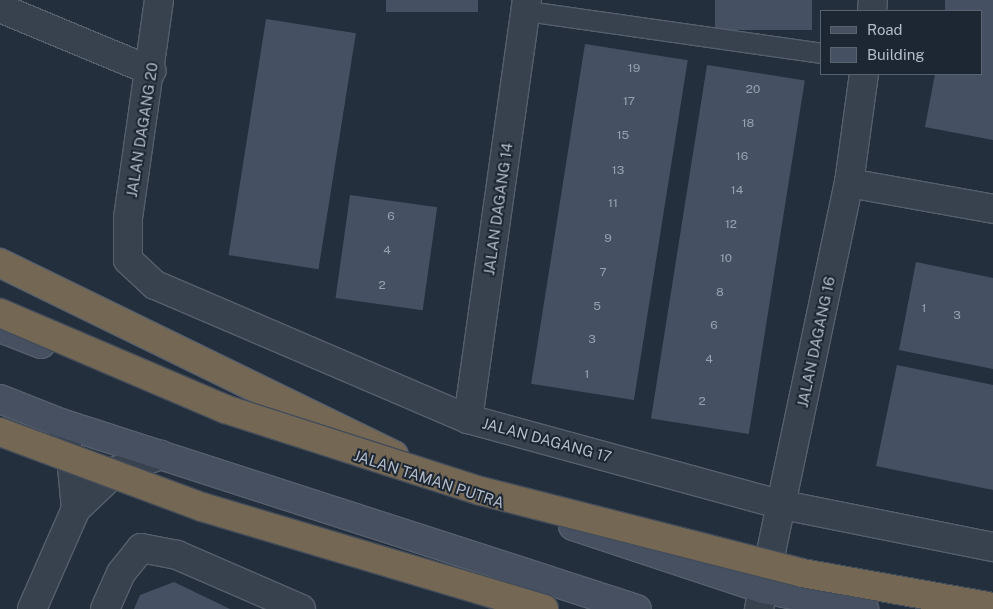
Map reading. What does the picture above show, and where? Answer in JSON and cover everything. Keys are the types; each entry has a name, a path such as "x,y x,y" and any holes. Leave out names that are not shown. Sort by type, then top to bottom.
{"highway":[{"path":"0,263 478,495"},
{"path":"0,313 225,409 480,491 802,573 993,607"},
{"path":"0,432 202,507 544,609"}],"street":[{"name":"JALAN DAGANG 20","path":"128,260 128,218 151,71 159,0"},
{"name":"JALAN DAGANG 14","path":"468,419 527,5"},
{"path":"0,8 151,71"},
{"name":"JALAN DAGANG 16","path":"761,599 783,505 849,183 864,75"},
{"path":"849,183 993,209"},
{"name":"JALAN DAGANG 17","path":"128,260 155,285 468,419 783,505 993,548"},
{"name":"JALAN TAMAN PUTRA","path":"0,328 223,412 478,495 761,599 864,609"},
{"path":"0,399 62,423 637,609"},
{"path":"62,423 72,467 76,510"},
{"path":"32,609 76,510 116,471 161,455"},
{"path":"105,609 122,573 141,548 177,555 301,609"}],"lane":[{"path":"527,5 820,53"}],"building":[{"path":"386,0 478,0 478,12 386,12"},
{"path":"715,0 812,0 812,30 715,30"},
{"path":"945,0 993,0 993,140 925,127 935,75 983,75 983,10 945,10"},
{"path":"266,19 356,33 318,269 229,255"},
{"path":"585,44 688,60 634,400 531,384"},
{"path":"707,65 805,80 749,434 651,419"},
{"path":"350,195 437,207 423,310 336,298"},
{"path":"916,262 993,278 993,369 899,350"},
{"path":"897,365 993,385 993,490 876,466"},
{"path":"174,582 230,609 134,609 140,595"}]}
